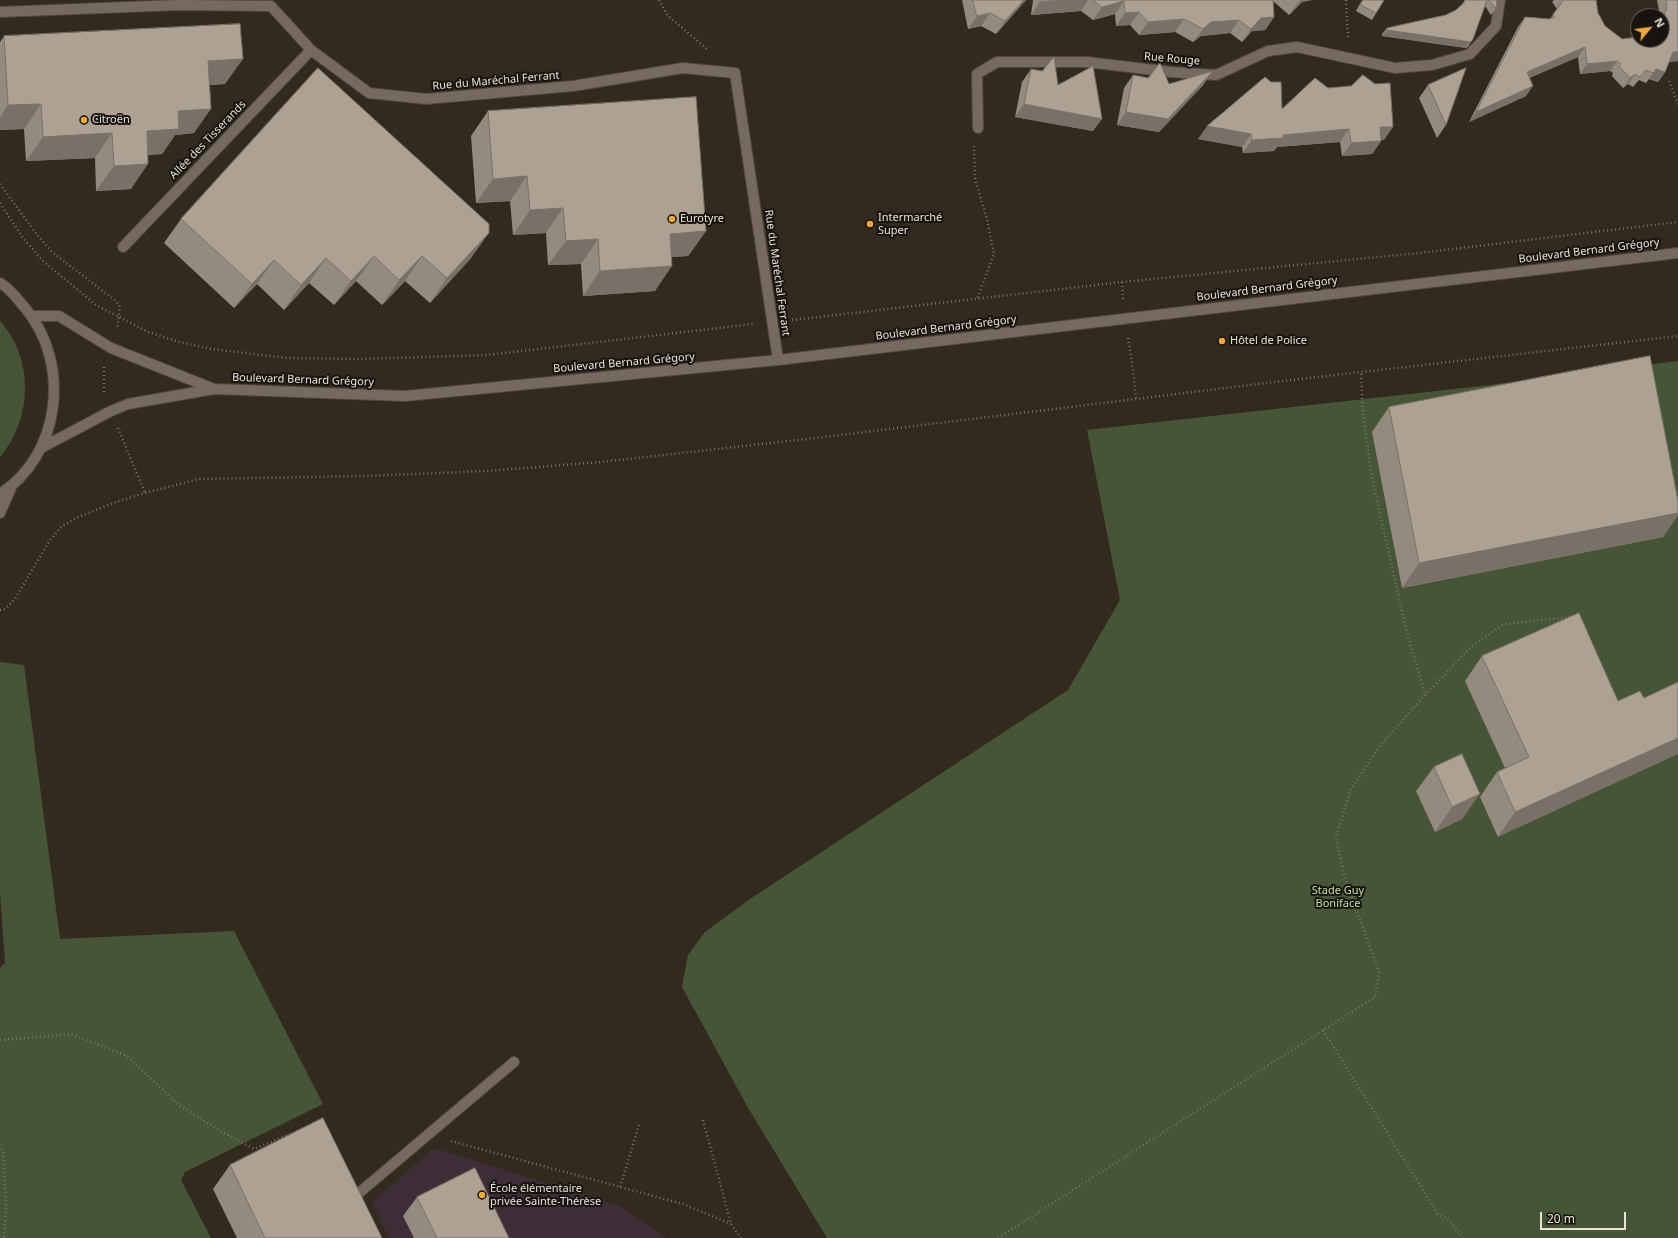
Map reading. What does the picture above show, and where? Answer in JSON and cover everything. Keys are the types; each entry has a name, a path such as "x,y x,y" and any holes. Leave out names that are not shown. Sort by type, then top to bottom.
{"street":[{"name":"Rue Rouge","path":"978,128 977,74 997,62 1087,62 1171,72 1216,74 1268,51 1297,47 1395,68 1432,65 1470,54 1496,26 1500,0"},
{"name":"Rue du Maréchal Ferrant","path":"0,12 179,3 270,6 311,50 369,93 426,99 573,86 683,68 735,73 778,360"},
{"name":"Allée des Tisserands","path":"123,247 311,50"},
{"name":"Boulevard Bernard Grégory","path":"41,448 111,411 128,404 214,389 405,396 778,360 1678,253"},
{"path":"0,494 11,487 28,470 41,448 52,416 54,381 48,347 32,316 1,281"},
{"name":"Boulevard Bernard Grégory","path":"32,316 59,316 111,348 214,389"},
{"path":"0,513 11,487"},
{"path":"353,1198 514,1062"}],"path":[{"path":"659,0 668,16 735,73"},
{"path":"1346,0 1349,58"},
{"path":"1669,81 1678,104"},
{"path":"973,149 975,179 987,218 994,254 977,299"},
{"path":"0,184 35,232 52,252 116,301 120,307 119,318"},
{"path":"0,203 23,238 43,261 96,305 148,332 179,342 212,349 287,358 359,359 487,354 1122,282 1419,253 1678,222"},
{"path":"1122,282 1125,318 1136,399"},
{"path":"0,610 5,609 15,599 50,540 61,527 76,518 116,502 199,479 364,476 487,471 601,462 1678,336"},
{"path":"1361,373 1363,414 1372,478 1405,625 1425,695"},
{"path":"998,1238 1375,997 1378,972 1344,875 1336,838 1350,792 1378,747 1471,647 1504,624 1577,616"},
{"path":"1323,1030 1438,1214 1449,1220 1463,1238"},
{"path":"0,1040 71,1034 127,1056 180,1105 254,1149 315,1123"},
{"path":"703,1120 731,1224 741,1238"},
{"path":"620,1187 639,1125"},
{"path":"427,1135 683,1204 731,1224"},
{"path":"0,1145 3,1151 6,1206 4,1238"}],"shaded area":[{"name":"École élémentaire privée Sainte-Thérèse","path":"434,1148 620,1206 663,1235 665,1238 389,1238 372,1202"}],"green space":[{"path":"0,321 11,336 19,353 24,370 25,389 19,425 11,442 0,457"},
{"name":"Stade Guy Boniface","path":"1678,361 1678,1238 827,1238 747,1106 682,987 688,955 705,932 750,899 1068,690 1120,600 1087,430 1481,386"},
{"path":"0,662 24,665 60,939 234,931 323,1104 185,1172 181,1180 211,1238 0,1238 0,968 5,963 0,891"}],"building":[{"path":"973,0 1024,0 1005,21 990,13 977,16"},
{"path":"1041,0 1066,0 1040,2"},
{"path":"1093,0 1273,0 1274,17 1261,18 1251,29 1239,20 1211,22 1203,29 1184,19 1148,22 1139,12 1125,13 1124,1 1102,7"},
{"path":"1363,0 1384,0 1376,13 1361,5"},
{"path":"1465,0 1487,0 1471,42 1387,30 1387,28 1446,15 1456,10 1464,3"},
{"path":"1489,0 1497,0 1496,8"},
{"path":"1564,0 1596,0 1598,13 1605,26 1622,39 1630,38 1630,48 1670,48 1670,8 1667,8 1666,0 1678,0 1678,52 1673,52 1665,72 1656,69 1653,73 1646,70 1640,77 1635,74 1630,78 1619,66 1621,64 1617,61 1587,64 1585,47 1527,72 1533,86 1476,112 1525,17 1549,19 1555,17 1553,15"},
{"name":"Citroën","path":"240,24 243,59 208,61 211,109 178,111 179,129 147,131 148,164 114,166 112,133 43,137 41,104 8,105 4,36"},
{"path":"1054,57 1058,85 1093,66 1102,119 1024,104 1031,69 1042,71"},
{"path":"1160,63 1169,84 1213,71 1168,119 1126,112 1133,75 1148,78"},
{"path":"318,68 489,224 489,233 447,278 422,256 399,280 374,256 351,281 326,258 301,285 274,260 252,284 181,219"},
{"path":"1466,68 1446,125 1428,85"},
{"path":"1363,75 1375,84 1390,83 1393,127 1380,127 1381,141 1351,143 1349,129 1283,135 1283,138 1252,140 1251,134 1207,126 1265,77 1271,82 1281,82 1282,109 1315,78 1328,88 1351,86"},
{"path":"696,97 706,231 670,234 672,266 600,271 598,239 566,241 563,208 530,210 527,176 493,179 488,111"},
{"path":"1650,356 1678,501 1678,513 1419,563 1389,407"},
{"path":"1579,613 1618,701 1640,691 1644,698 1678,682 1678,738 1515,812 1497,772 1529,757 1482,656"},
{"path":"1462,754 1480,794 1452,807 1434,767"},
{"path":"323,1118 382,1238 265,1238 230,1165"},
{"path":"475,1168 509,1238 437,1238 417,1197"}],"place":[{"name":"Citroën","path":"84,120"},
{"name":"Eurotyre","path":"672,219"},
{"name":"Intermarché Super","path":"870,224"},
{"name":"Hôtel de Police","path":"1222,341"},
{"name":"École élémentaire privée Sainte-Thérèse","path":"482,1195"}]}
